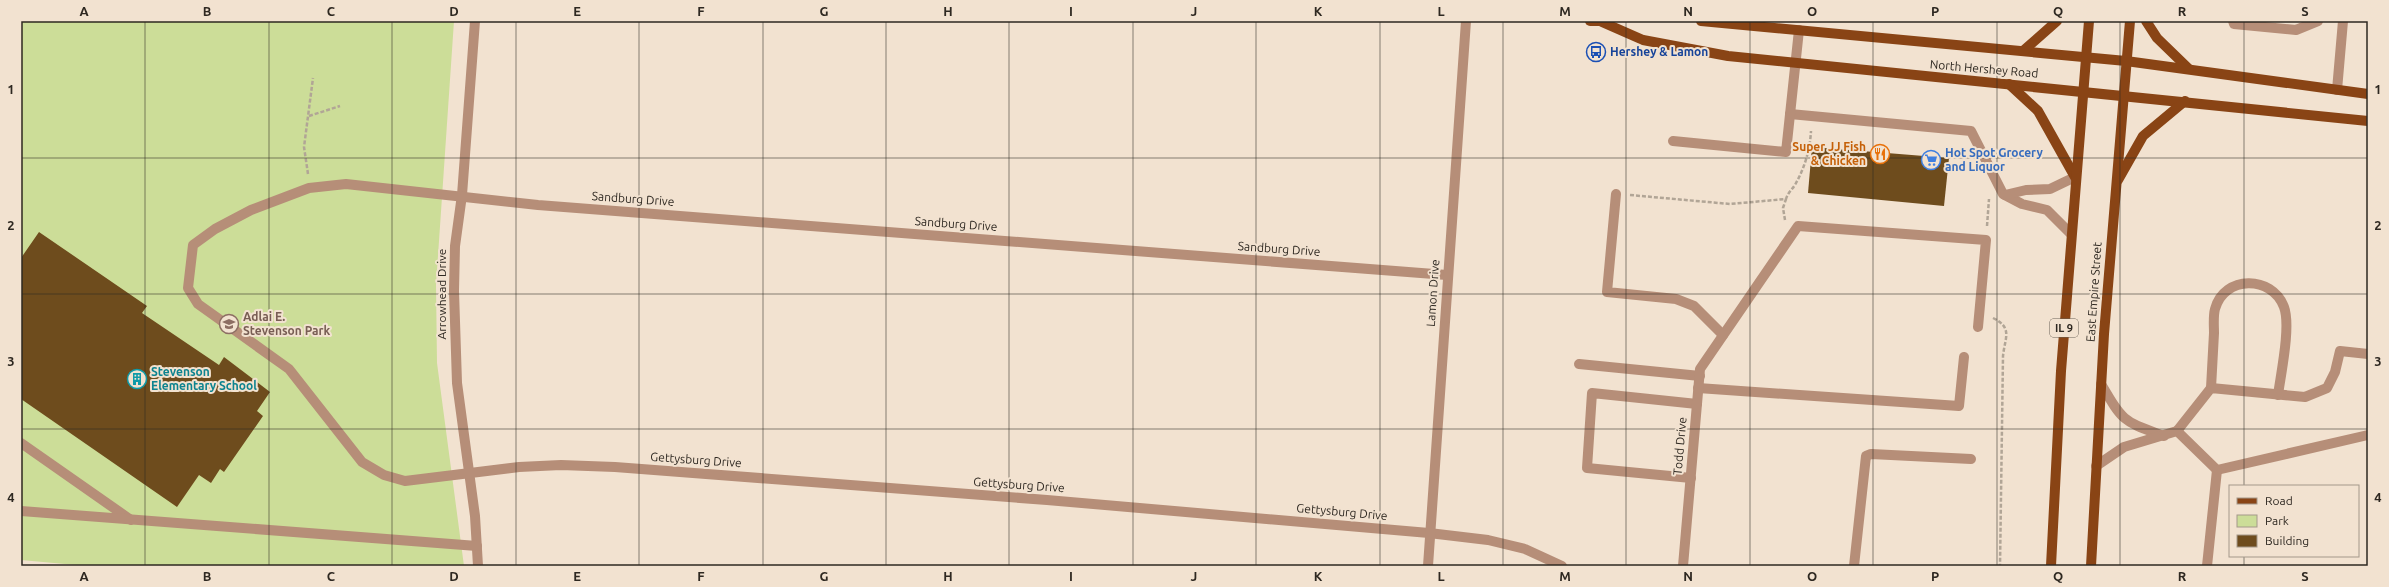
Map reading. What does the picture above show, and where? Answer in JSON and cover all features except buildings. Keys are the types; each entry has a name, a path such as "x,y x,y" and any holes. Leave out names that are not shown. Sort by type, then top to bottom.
{"main road":[{"name":"North Hershey Road","path":"1590,21 1606,22 1643,40 1728,56 1796,64 2123,94 2368,121"},
{"name":"North Hershey Road","path":"1701,21 2126,61 2368,94"},
{"path":"2023,51 2057,21"},
{"name":"IL 9","path":"2051,566 2071,234 2089,21"},
{"name":"East Empire Street","path":"2091,566 2101,384 2130,21"},
{"path":"2146,21 2157,38 2188,70"},
{"path":"2009,84 2038,111 2076,177"},
{"path":"2116,183 2143,136 2185,101"}],"street":[{"name":"Arrowhead Drive","path":"475,21 462,195 455,246 454,338 462,429 470,474 478,566"},
{"name":"Lamon Drive","path":"1428,566 1447,275 1466,21"},
{"path":"2233,21 2234,24 2296,30 2318,21"},
{"path":"2337,90 2343,21"},
{"path":"1673,141 1786,152 1799,30"},
{"path":"1790,114 1971,131 2005,195 2022,204 2047,210 2071,234"},
{"path":"2005,195 2026,190 2050,189 2076,177"},
{"name":"Sandburg Drive","path":"309,188 346,184 462,195 538,205 1447,275"},
{"name":"Gettysburg Drive","path":"309,188 251,210 215,228 193,245 188,288 198,304 289,369 362,462 384,475 405,481 520,467 561,465 615,467 1047,500 1430,533 1488,540 1525,549 1562,566"},
{"path":"1616,194 1607,292 1676,299 1694,306 1723,335"},
{"name":"Todd Drive","path":"1683,566 1700,369 1798,226 1986,240"},
{"path":"1978,327 1986,240"},
{"path":"2096,466 2124,448 2177,431 2211,388 2215,309 2222,294 2238,283 2256,282 2273,292 2284,306 2286,323 2278,395"},
{"path":"2211,388 2305,398 2327,388 2336,372 2340,351 2368,354"},
{"path":"1698,388 1959,406 1964,357"},
{"path":"1579,364 1700,376"},
{"path":"2101,384 2119,416 2130,424 2164,436"},
{"path":"1691,478 1587,468 1592,393 1697,404"},
{"path":"2177,431 2217,470"},
{"path":"2217,470 2368,435"},
{"path":"21,443 132,520"},
{"path":"1854,566 1866,456 1871,454 1971,459"},
{"path":"2207,566 2217,470"},
{"path":"21,511 477,546"}],"path":[{"path":"309,188 304,147 313,78"},
{"path":"309,116 340,106"},
{"path":"1783,208 1788,192 1796,185 1809,152 1812,116"},
{"path":"1986,240 1991,171"},
{"path":"1616,194 1730,204 1786,199"},
{"path":"1980,311 2004,323 2007,331 2003,356 2000,566"}],"green space":[{"name":"Adlai E. Stevenson Park","path":"21,21 454,21 436,285 437,363 464,566 87,566 21,560"}],"place":[{"name":"Hershey & Lamon","path":"1596,52"},
{"name":"Super JJ Fish & Chicken","path":"1880,154"},
{"name":"Hot Spot Grocery and Liquor","path":"1931,160"},
{"name":"Adlai E. Stevenson Park","path":"229,324"},
{"name":"Stevenson Elementary School","path":"137,379"}]}
